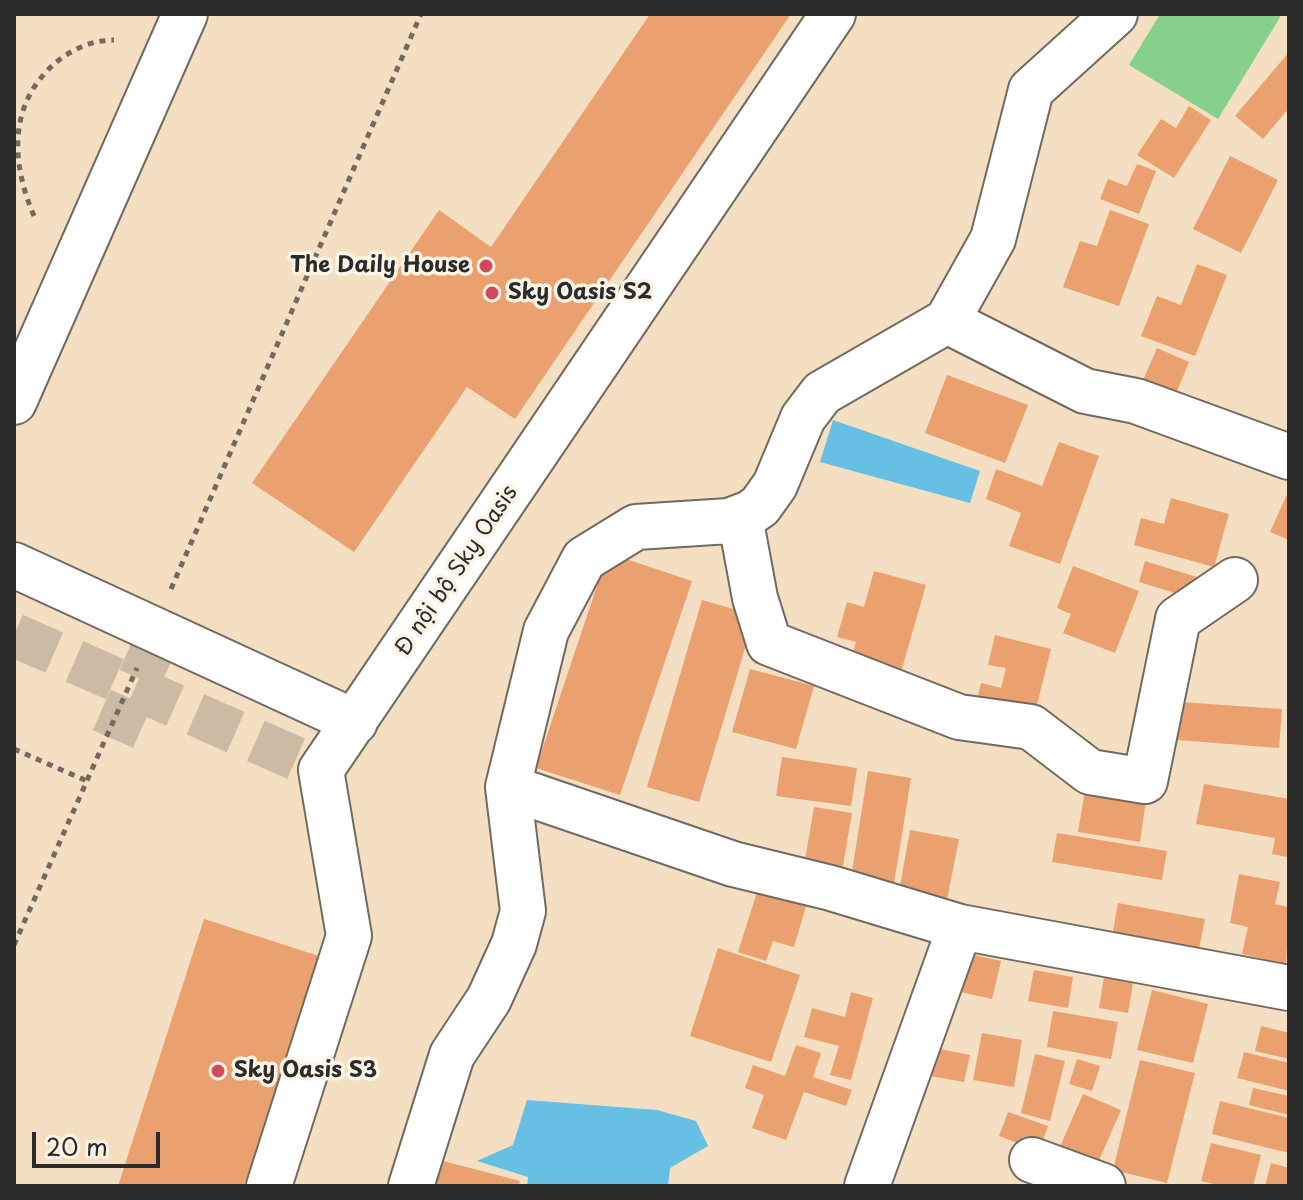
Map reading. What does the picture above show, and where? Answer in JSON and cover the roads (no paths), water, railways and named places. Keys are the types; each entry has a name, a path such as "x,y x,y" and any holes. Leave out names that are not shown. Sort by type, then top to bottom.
{"street":[{"path":"14,402 185,14"},
{"name":"Đ nội bộ Sky Oasis","path":"269,1186 349,936 312,766 355,722 833,14"},
{"path":"411,1186 452,1055 489,999 514,944 523,911 508,787 546,631 584,559 636,527 729,521 760,506 775,485 803,418 822,393 947,321 993,239 1031,90 1115,14"},
{"path":"947,321 1085,391 1136,401 1289,457"},
{"path":"740,517 755,598 769,643 959,717 1031,727 1090,772 1145,781 1178,619 1235,580"},
{"path":"14,565 355,722"},
{"path":"508,787 733,864 831,888 960,927 1289,988"},
{"path":"867,1186 960,927"},
{"path":"1032,1160 1103,1186"}],"water":[{"path":"833,420 980,471 970,503 820,462"},
{"path":"527,1100 657,1110 696,1121 708,1146 670,1168 668,1186 527,1186 528,1177 477,1161 513,1145"}],"tunnel":[{"path":"14,635 304,762"},
{"path":"113,739 154,646"}],"place":[{"name":"The Daily House","path":"486,266"},
{"name":"Sky Oasis S2","path":"492,293"},
{"name":"Sky Oasis S3","path":"218,1071"}]}
